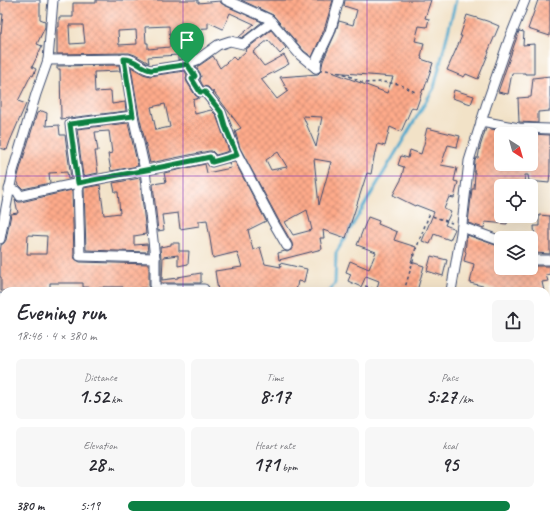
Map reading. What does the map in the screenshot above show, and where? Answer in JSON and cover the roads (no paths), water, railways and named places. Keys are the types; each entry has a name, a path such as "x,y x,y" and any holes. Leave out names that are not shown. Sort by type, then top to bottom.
{"street":[{"path":"0,239 13,171 36,94 48,60 53,0"},
{"path":"226,0 269,19 300,55 316,68 317,59 330,32 339,0"},
{"path":"452,287 462,227 469,161 509,40 525,0"},
{"path":"48,60 129,59 146,70 183,65 197,60 218,45 230,41 243,44 272,22"},
{"path":"124,59 133,116 145,170 155,258 155,287"},
{"path":"187,64 195,76 192,79 200,92 205,92 221,112 237,155 287,246"},
{"path":"133,116 70,124 78,183 80,256 155,258"},
{"path":"481,121 519,128 550,129"},
{"path":"9,188 17,191 20,196 210,157 212,162 237,155"},
{"path":"462,227 494,238"},
{"path":"538,260 550,260"}],"waterway":[{"path":"332,287 335,283 336,253 434,88 456,0"}]}
